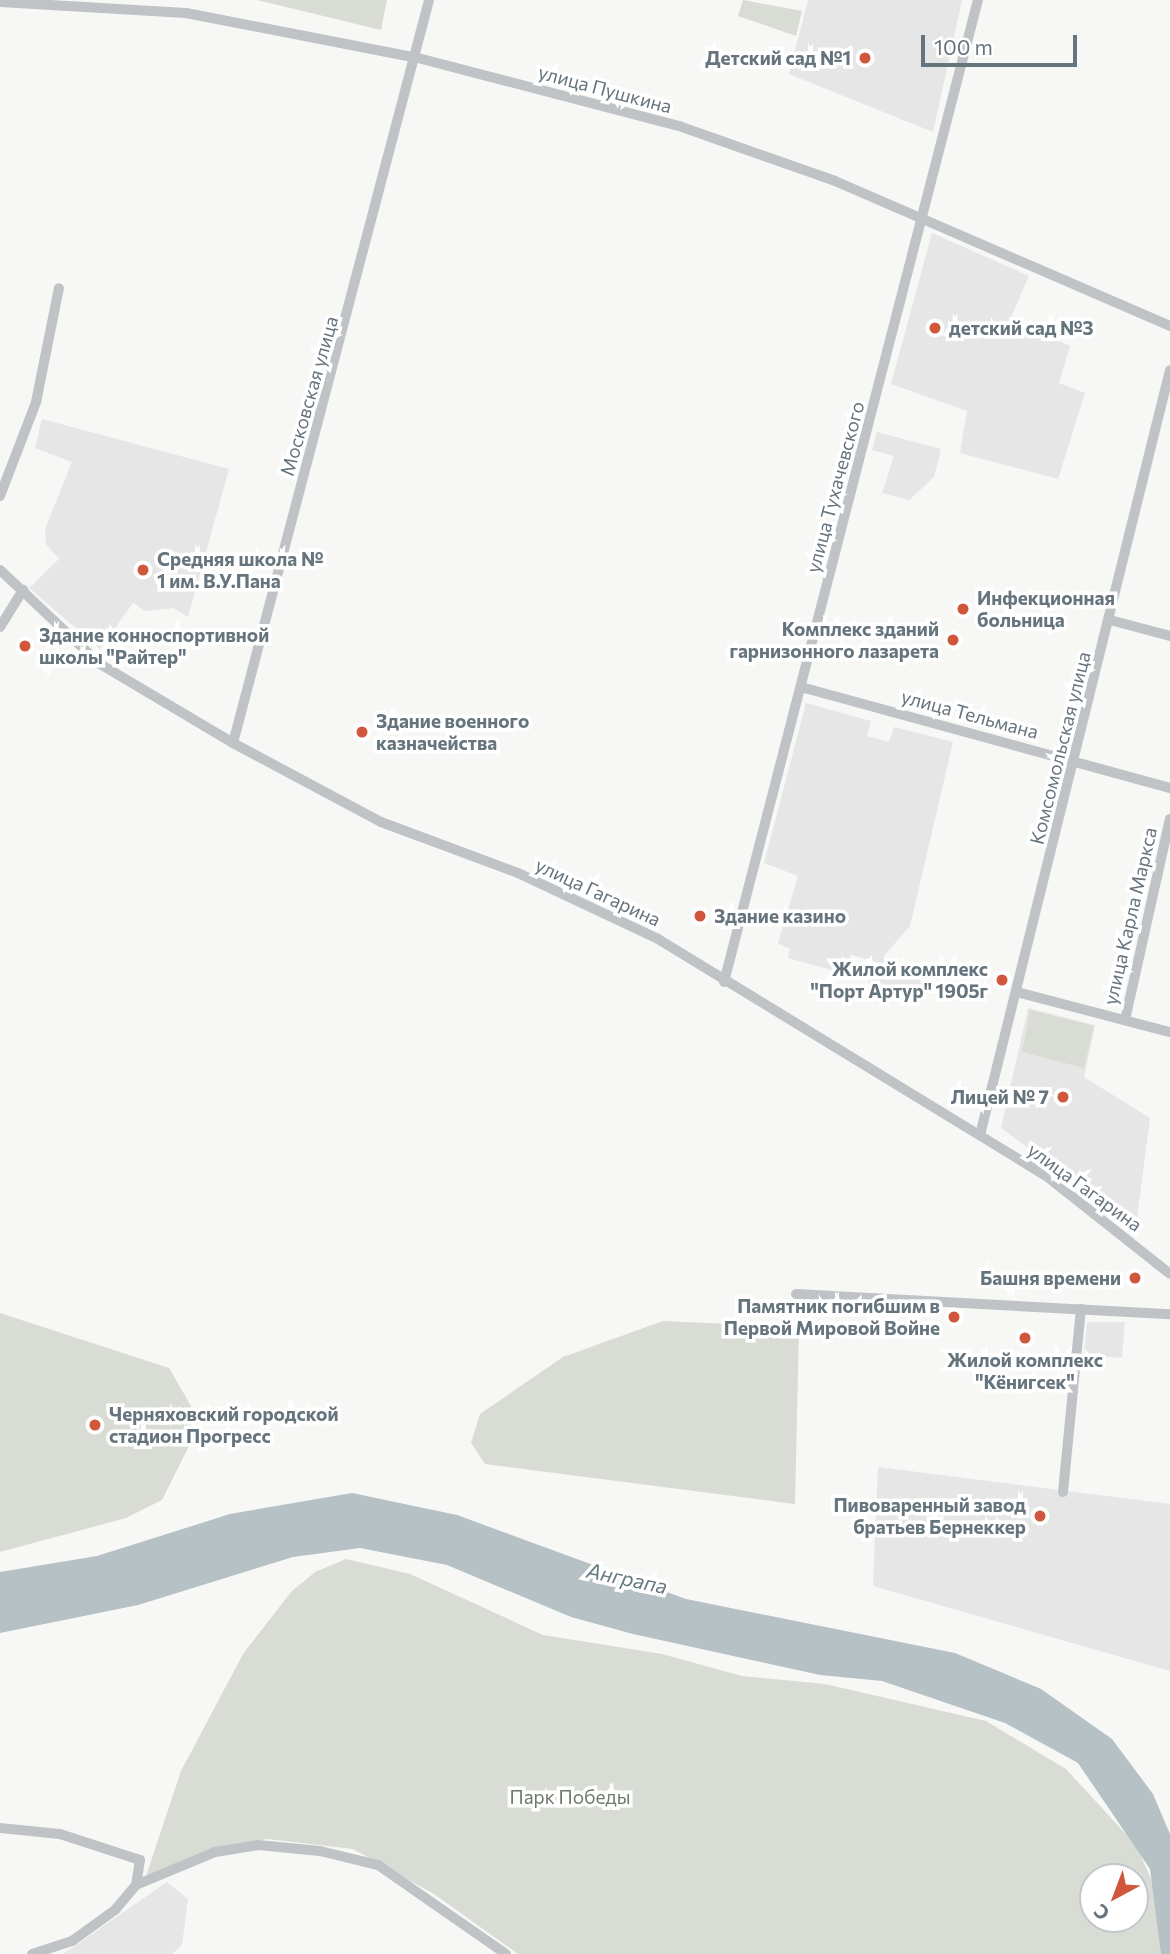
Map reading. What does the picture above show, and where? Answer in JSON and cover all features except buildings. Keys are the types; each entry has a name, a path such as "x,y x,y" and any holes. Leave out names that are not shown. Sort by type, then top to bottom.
{"street":[{"name":"Московская улица","path":"233,743 418,58 429,0"},
{"name":"улица Тухачевского","path":"724,982 978,0"},
{"name":"улица Пушкина","path":"0,2 186,13 418,58 754,149 1170,326"},
{"path":"0,496 36,402 60,288"},
{"name":"Комсомольская улица","path":"981,1135 1076,760 1170,370"},
{"name":"улица Гагарина","path":"0,570 100,664 233,743 381,822 518,873 626,922 1049,1178 1170,1274"},
{"path":"0,627 23,590"},
{"path":"1110,620 1170,636"},
{"name":"улица Тельмана","path":"801,687 1076,760 1170,788"},
{"name":"улица Карла Маркса","path":"1125,1020 1170,819"},
{"path":"1017,992 1170,1032"},
{"path":"796,1294 1170,1314"},
{"path":"1063,1492 1082,1308"},
{"path":"0,1828 29,1828 129,1852 142,1869 136,1885 115,1910 72,1941 32,1954"},
{"path":"136,1885 215,1852 258,1845 320,1851 378,1866 506,1954"}],"shaded area":[{"path":"808,0 962,0 933,132 789,74"},
{"path":"932,233 1029,276 1010,319 1070,346 1059,383 1085,393 1058,479 960,453 967,411 891,384"},
{"path":"42,419 229,469 188,617 173,608 145,611 133,603 100,649 29,588 59,559 46,544 45,529 72,462 35,448"},
{"path":"877,432 941,449 934,477 909,500 882,493 894,456 872,450"},
{"path":"806,703 871,721 867,736 889,742 894,727 953,742 910,926 883,957 932,974 913,1004 868,983 877,962 851,955 846,974 788,958 790,949 778,943 798,876 764,863"},
{"name":"Лицей № 7","path":"1028,1008 1095,1025 1084,1077 1150,1118 1136,1226 1001,1128"},
{"path":"1087,1322 1125,1322 1122,1358 1084,1355"},
{"path":"878,1467 1170,1504 1170,1671 873,1586"},
{"path":"167,1882 188,1899 182,1945 172,1954 63,1954"}],"green space":[{"path":"257,0 387,0 381,30"},
{"path":"743,0 802,11 796,36 738,16"},
{"path":"1030,1010 1094,1026 1084,1068 1022,1052"},
{"name":"Черняховский городской стадион Прогресс","path":"0,1313 169,1368 191,1406 190,1444 162,1500 126,1518 0,1552"},
{"path":"663,1321 799,1327 795,1504 485,1464 471,1443 480,1414 563,1357"},
{"name":"Парк Победы","path":"346,1559 410,1574 543,1635 662,1654 742,1676 825,1684 986,1721 1066,1769 1136,1845 1144,1863 1079,1863 1079,1933 1149,1933 1149,1874 1156,1890 1161,1954 518,1954 434,1894 353,1849 267,1839 210,1851 145,1879 181,1771 243,1654 291,1592 315,1572"}],"water":[{"name":"Анграпа","path":"352,1493 457,1515 686,1599 955,1653 1041,1689 1112,1739 1153,1794 1170,1834 1170,1954 1161,1954 1149,1863 1146,1863 1078,1763 1005,1723 882,1681 820,1675 633,1634 571,1617 447,1565 360,1548 293,1557 138,1605 0,1633 0,1572 97,1556 230,1514"}],"place":[{"name":"Детский сад №1","path":"865,58"},
{"name":"детский сад №3","path":"935,328"},
{"name":"Средняя школа № 1 им. В.У.Пана","path":"143,570"},
{"name":"Инфекционная больница","path":"963,609"},
{"name":"Комплекс зданий гарнизонного лазарета","path":"953,640"},
{"name":"Здание конноспортивной школы \"Райтер\"","path":"25,646"},
{"name":"Здание военного казначейства","path":"362,732"},
{"name":"Здание казино","path":"700,916"},
{"name":"Жилой комплекс \"Порт Артур\" 1905г","path":"1002,980"},
{"name":"Лицей № 7","path":"1063,1097"},
{"name":"Башня времени","path":"1135,1278"},
{"name":"Памятник погибшим в Первой Мировой Войне","path":"954,1317"},
{"name":"Жилой комплекс \"Кёнигсек\"","path":"1025,1338"},
{"name":"Черняховский городской стадион Прогресс","path":"95,1425"},
{"name":"Пивоваренный завод братьев Бернеккер","path":"1040,1516"}]}
